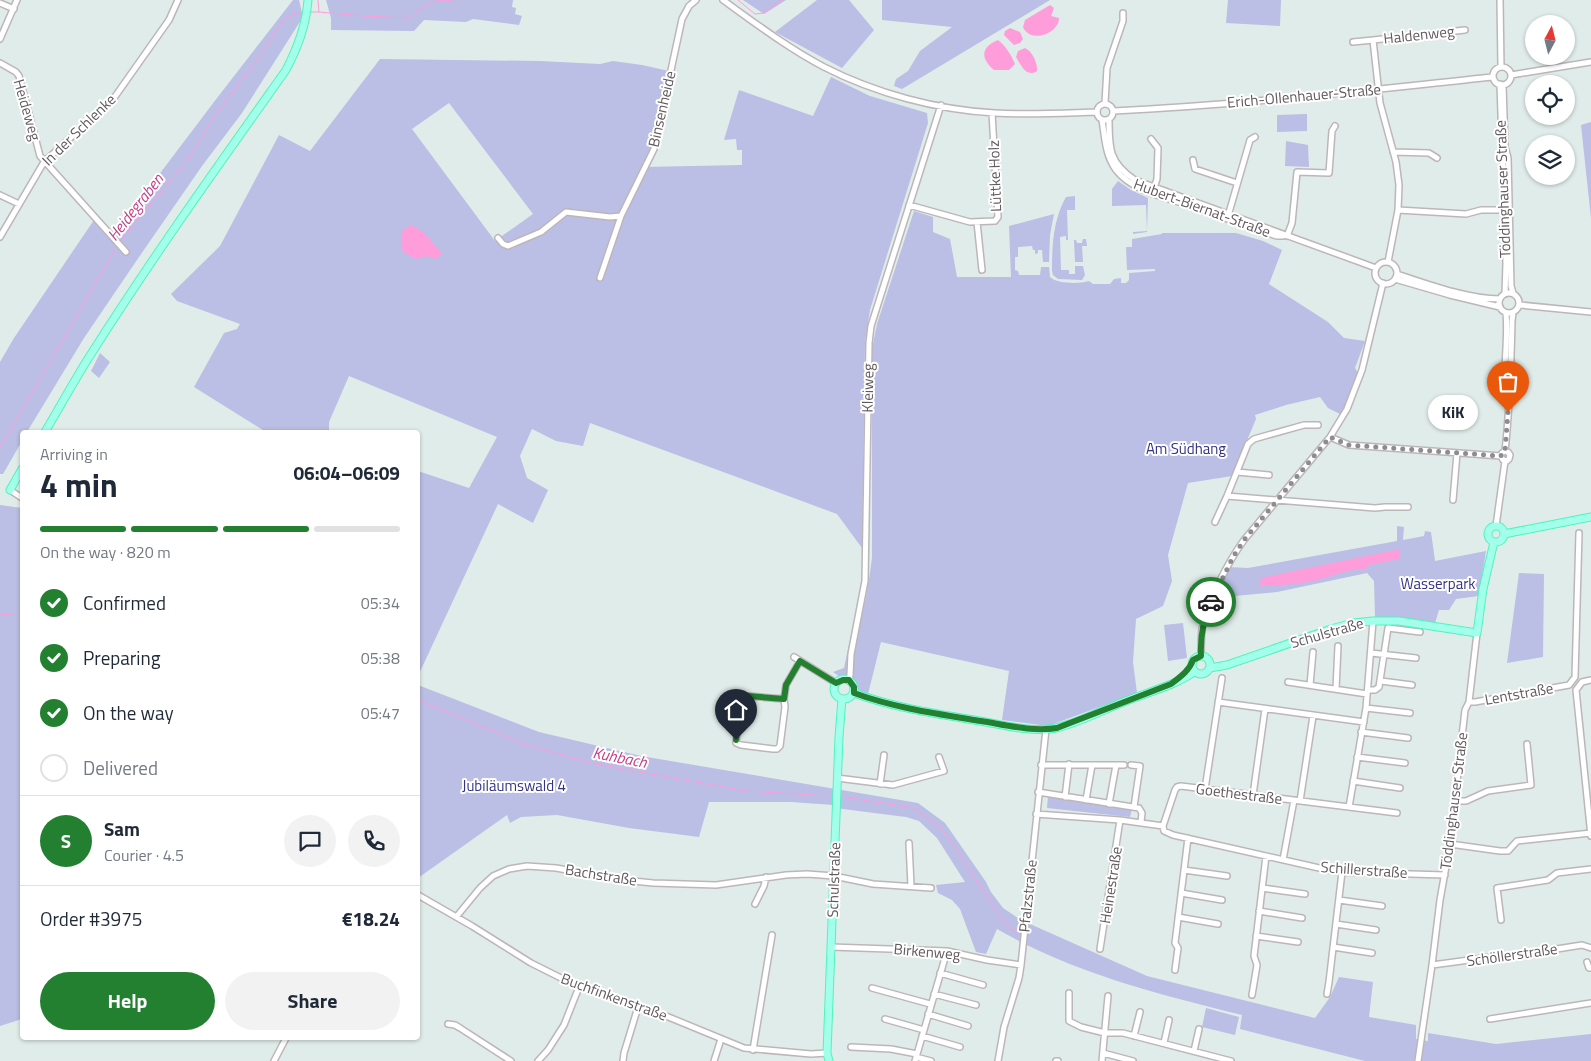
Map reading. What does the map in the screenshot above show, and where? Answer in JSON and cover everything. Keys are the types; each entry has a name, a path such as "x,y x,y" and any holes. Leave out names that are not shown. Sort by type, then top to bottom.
{"main road":[{"path":"46,430 142,274 286,70 297,49 305,24 307,3"},
{"path":"10,490 20,472"},
{"path":"1504,534 1591,517"},
{"path":"1496,526 1502,528 1504,534 1502,540 1494,542 1489,538 1488,534 1491,527 1496,526"},
{"name":"Töddinghauser Straße","path":"1477,633 1483,589 1494,542"},
{"name":"Schulstraße","path":"1210,668 1227,665 1353,623 1373,621 1410,622 1477,633"},
{"path":"854,693 893,706 918,711 1011,726 1046,729 1067,724 1171,684 1192,669 1193,660 1201,656 1209,661 1210,668 1202,675 1192,669"},
{"path":"849,680 854,687 854,693 850,697 842,699 835,694 834,688 836,683 849,680"},
{"name":"Schulstraße","path":"828,1057 837,778 842,699"}],"street":[{"path":"0,39 18,0"},
{"name":"In der Schlenke","path":"0,236 44,162 114,98 166,24 178,0"},
{"name":"Binsenheide","path":"600,278 621,216 654,149 682,19 689,6 696,0"},
{"path":"723,0 781,41 824,67 888,94 992,113 1097,112"},
{"path":"1500,0 1501,67"},
{"path":"0,3 14,9"},
{"path":"1105,103 1107,68 1123,21 1123,13"},
{"name":"Haldenweg","path":"1353,42 1465,30"},
{"name":"Haldenweg","path":"1373,40 1384,120 1393,152 1399,185 1398,210 1388,262"},
{"path":"1511,75 1591,62"},
{"name":"Heideweg","path":"0,63 16,72 19,76 40,156 126,252"},
{"path":"1501,67 1508,69 1511,75 1509,81 1501,84 1495,82 1493,77 1495,70 1501,67"},
{"name":"Erich-Ollenhauer-Straße","path":"1114,111 1242,103 1493,77"},
{"name":"Töddinghauser Straße","path":"1501,84 1503,210 1506,263 1505,294"},
{"name":"Töddinghauser Straße","path":"1501,84 1508,164 1511,286 1513,293 1518,297 1520,306"},
{"path":"1105,103 1110,105 1114,111 1113,116 1102,120 1098,117 1097,112 1098,107 1105,103"},
{"name":"Kleiweg","path":"849,680 851,654 865,581 869,343 876,312 940,105"},
{"name":"Lüttke Holz","path":"910,205 957,219 977,222 996,221 998,217 992,113"},
{"name":"Hubert-Biernat-Straße","path":"1109,119 1110,149 1121,173"},
{"name":"Hubert-Biernat-Straße","path":"1102,120 1108,156 1132,184 1277,236 1287,236 1376,268"},
{"path":"1287,236 1292,224 1297,172 1330,174 1332,131 1335,126"},
{"path":"1228,217 1250,140 1255,137"},
{"path":"1151,139 1158,148 1157,179 1153,191"},
{"path":"1393,152 1429,154 1437,158"},
{"path":"1193,160 1195,169 1237,183"},
{"path":"0,195 19,204"},
{"path":"1398,210 1466,214 1481,210 1503,210"},
{"path":"498,238 508,246 542,232 566,212 610,217 621,216"},
{"name":"Lüttke Holz","path":"977,222 982,270"},
{"path":"1388,262 1395,266 1396,277 1390,283 1383,283 1376,277 1376,268 1380,263 1388,262"},
{"path":"1396,277 1492,299 1500,299 1505,294 1513,293"},
{"path":"1396,277 1450,295 1500,307 1506,313 1513,313 1520,306 1591,312"},
{"path":"1201,656 1201,636 1205,618 1223,577 1240,546 1330,437 1350,402 1362,370 1383,283"},
{"path":"1500,299 1500,307"},
{"path":"1506,313 1505,396 1508,412"},
{"path":"1496,526 1505,461 1502,459 1508,412 1513,313"},
{"path":"1215,522 1248,444 1254,439 1304,425 1318,425"},
{"path":"1330,437 1349,445 1457,453 1508,452 1510,456 1505,461"},
{"path":"1453,500 1457,453"},
{"path":"1237,472 1269,475"},
{"path":"10,490 20,497"},
{"path":"1227,496 1375,508 1385,506 1408,507"},
{"name":"Lentstraße","path":"1469,702 1569,685 1575,677 1579,533"},
{"path":"1349,807 1366,708 1373,621"},
{"path":"1288,682 1368,692 1377,689 1381,681 1388,628 1420,632"},
{"name":"Töddinghauser Straße","path":"1418,1061 1438,915 1450,844 1465,710 1469,702 1477,633"},
{"path":"1336,689 1338,646"},
{"path":"1310,686 1313,652"},
{"path":"1370,653 1416,658"},
{"path":"794,657 836,683"},
{"path":"784,699 744,696 742,698 736,743 773,749 777,749 780,746 786,685 800,661"},
{"path":"1206,789 1222,678"},
{"name":"Lentstraße","path":"1591,680 1582,682 1576,690 1591,834"},
{"path":"1381,681 1412,685"},
{"path":"1218,702 1364,722"},
{"path":"1366,708 1410,713"},
{"path":"1253,795 1265,709"},
{"path":"1300,801 1313,716"},
{"name":"Pfalzstraße","path":"998,1061 1004,1027 1019,978 1021,965 1046,729"},
{"path":"1361,732 1408,738"},
{"path":"1455,801 1466,801 1488,791 1531,785 1527,744"},
{"path":"880,784 884,755"},
{"path":"837,778 893,785 944,772 939,757"},
{"path":"1357,757 1405,763"},
{"path":"1065,797 1069,764"},
{"path":"1042,765 1124,765"},
{"path":"1086,800 1092,765"},
{"path":"1110,804 1116,765"},
{"path":"1131,765 1140,766 1134,807"},
{"path":"1353,781 1400,788"},
{"name":"Goethestraße","path":"1163,826 1177,787 1206,789 1397,814"},
{"path":"1038,792 1139,808 1141,810 1141,822"},
{"path":"1283,860 1294,800"},
{"path":"1036,814 1120,820 1163,826"},
{"name":"Heinestraße","path":"1100,949 1120,820"},
{"name":"Schillerstraße","path":"1163,826 1165,833 1342,872 1445,875"},
{"path":"1450,844 1508,851 1517,841 1591,834"},
{"path":"1176,970 1178,917 1188,838"},
{"path":"909,843 912,886"},
{"path":"1252,995 1257,965 1254,956 1266,856"},
{"name":"Bachstraße","path":"457,916 486,881 501,872 519,867 556,868 623,880 682,884 716,885 766,877 807,874 834,876 873,884 931,888"},
{"path":"1501,920 1497,888 1548,880 1557,873 1591,869"},
{"path":"1184,870 1227,876"},
{"path":"1327,994 1342,872"},
{"path":"755,904 764,886 766,877"},
{"path":"1262,888 1305,894"},
{"path":"1181,893 1222,900"},
{"name":"Buchfinkenstraße","path":"420,896 457,916 531,963 579,987 686,1024 752,1050 828,1057"},
{"path":"1339,900 1382,906"},
{"path":"1259,911 1302,918"},
{"path":"1178,917 1218,924"},
{"path":"1336,924 1376,930"},
{"path":"752,1050 772,936"},
{"path":"1256,936 1298,942"},
{"name":"Schöllerstraße","path":"1432,965 1500,956 1506,957 1582,945 1591,948"},
{"name":"Birkenweg","path":"832,947 947,951 1021,965"},
{"path":"1333,947 1372,953"},
{"path":"916,1057 947,951"},
{"path":"1587,962 1589,968 1591,968"},
{"path":"940,973 983,985"},
{"path":"538,1061 564,1026 579,987"},
{"path":"872,988 930,1004"},
{"path":"1069,993 1069,1021 1081,1027 1105,1033 1123,1033 1231,1061"},
{"path":"934,994 976,1005"},
{"path":"1102,1061 1108,996"},
{"path":"1490,1019 1591,1003"},
{"path":"623,1061 638,1007"},
{"path":"1134,1036 1140,1012"},
{"path":"928,1014 968,1026"},
{"path":"885,1019 960,1047"},
{"path":"1164,1043 1169,1020"},
{"path":"448,1024 460,1028 511,1061"},
{"path":"1194,1051 1199,1029"},
{"path":"714,1061 721,1039"},
{"path":"274,1061 285,1040"},
{"path":"851,1047 891,1049 931,1061"},
{"path":"1103,1053 1133,1061"}],"green space":[{"path":"293,0 299,0 303,17 242,113 202,166 84,338 28,430 20,430 20,444 3,474 0,474 0,362 14,338 94,220 111,238"},
{"path":"326,0 513,0 512,7 516,8 515,14 522,16 519,25 473,19 466,22 424,20 414,31 331,30 331,18"},
{"path":"743,0 786,0 764,14"},
{"path":"817,0 849,0 874,30 842,68 775,32"},
{"path":"882,0 1050,0 902,89 894,86 896,79 908,71 920,51 952,27 882,20"},
{"path":"1228,0 1281,0 1280,26 1226,23"},
{"path":"380,59 540,61 600,64 613,61 669,71 654,143 644,167 742,165 742,150 737,150 736,139 724,140 739,90 813,116 831,77 870,96 927,113 928,123 870,310 865,342 862,548 837,514 590,423 583,446 556,441 532,429 520,456 527,478 548,490 533,523 498,504 420,672 420,472 469,488 497,437 349,376 329,422 329,430 263,430 194,387 224,333 237,329 240,324 177,301 171,294 220,246 279,135 310,151","holes":["449,103 533,214 495,241 412,129"]},
{"path":"1307,114 1307,131 1277,132 1277,115"},
{"path":"1591,122 1591,218 1581,125"},
{"path":"1286,141 1308,145 1309,167 1285,166"},
{"path":"1118,181 1148,198 1147,232 1133,234 1133,232 1147,231 1146,205 1112,206 1112,189"},
{"path":"1075,196 1075,210 1067,210 1068,240 1066,240 1066,236 1060,237 1061,270 1069,270 1069,274 1075,274 1075,266 1083,266 1085,275 1082,280 1058,279 1053,275 1052,271 1056,224 1066,197"},
{"name":"Am Südhang","path":"914,211 933,217 933,232 950,239 957,277 1011,277 1009,226 1054,214 1050,235 1049,262 1043,262 1042,250 1038,250 1038,253 1035,254 1032,246 1018,247 1018,257 1015,257 1015,270 1018,271 1019,275 1040,275 1041,267 1049,267 1050,277 1058,281 1080,283 1089,281 1093,284 1110,284 1114,279 1121,278 1121,283 1126,283 1129,280 1129,273 1155,271 1155,269 1127,270 1126,247 1132,247 1132,239 1162,233 1236,233 1263,241 1282,250 1269,284 1328,322 1344,338 1365,341 1355,368 1359,375 1342,415 1328,408 1320,397 1255,415 1256,419 1232,476 1188,483 1168,555 1172,581 1163,606 1136,619 1133,662 1137,693 1048,726 1002,720 1009,671 881,642 868,694 833,672 844,668 852,631 857,635 868,587 872,558 872,349 877,324"},
{"path":"1083,239 1086,239 1087,246 1082,246 1083,262 1075,262 1074,240 1077,243 1082,243"},
{"path":"100,353 110,362 99,378 91,371"},
{"path":"0,505 20,508 20,1020 0,1026"},
{"name":"Wasserpark","path":"1397,526 1404,527 1403,540 1424,536 1425,531 1431,532 1435,561 1486,551 1479,596 1456,599 1449,610 1439,610 1435,623 1398,617 1375,617 1374,581 1367,573 1277,592 1224,597 1223,579 1229,567 1248,568 1397,541"},
{"path":"1519,573 1544,574 1543,657 1507,663"},
{"path":"1183,623 1187,658 1168,661 1164,625"},
{"name":"Jubiläumswald 4","path":"420,686 539,732 641,756 918,803 945,823 1003,908 1030,924 1147,976 1315,1018 1330,997 1339,977 1373,982 1369,1017 1416,1025 1416,1039 1428,1041 1428,1033 1496,1044 1591,1034 1591,1061 1365,1061 1240,1029 1242,1015 1116,981 1056,958 997,929 986,954 976,952 960,909 952,900 938,893 936,885 965,882 937,838 919,821 906,817 835,808 834,805 791,802 709,802 699,837 629,828 557,815 521,817 510,823 507,815 420,877"},
{"path":"1048,796 1132,809 1130,817 1047,808"},
{"path":"1206,1008 1239,1017 1235,1035 1202,1027"}],"shaded area":[{"path":"1050,5 1054,8 1051,16 1059,18 1058,24 1054,29 1044,35 1037,36 1027,32 1023,27 1025,20"},
{"path":"1010,28 1020,32 1023,39 1020,43 1014,45 1004,35 1005,31"},
{"path":"998,40 1008,51 1015,64 1009,70 994,70 986,61 984,53 986,49"},
{"path":"1025,48 1032,54 1035,61 1037,71 1033,73 1024,70 1016,57 1018,51"},
{"path":"411,225 423,232 442,253 436,259 426,256 416,259 403,252 401,242 402,231"},
{"path":"1400,549 1399,559 1369,565 1366,569 1350,570 1300,583 1260,585 1261,578"}],"waterway":[{"name":"Heidegraben","path":"309,12 319,12 318,0"},
{"name":"Heidegraben","path":"319,12 409,18 425,6 438,0 460,2 462,0"},
{"name":"Heidegraben","path":"738,0 755,14 764,13 783,0"},
{"name":"Heidegraben","path":"120,241 189,158 213,118 264,51 284,20 303,12"},
{"name":"Heidegraben","path":"0,448 117,246"},
{"name":"Kuhbach","path":"0,614 20,616"},
{"name":"Kuhbach","path":"420,701 524,744 590,763 746,791 828,796"},
{"name":"Kuhbach","path":"843,797 914,808 944,831 1005,924 1020,934"}],"way so far":[{"path":"1211,602 1233,557 1244,540 1330,437 1349,445 1501,456 1505,451 1508,412"}],"place":[{"name":"KiK","path":"1508,412"}],"route":[{"path":"736,740 742,698 748,696 784,699 786,685 800,661 836,683 840,680 849,680 854,687 854,693 893,706 1011,726 1039,729 1057,728 1171,684 1182,676 1191,666 1193,660 1201,656 1202,631 1211,602"}]}
